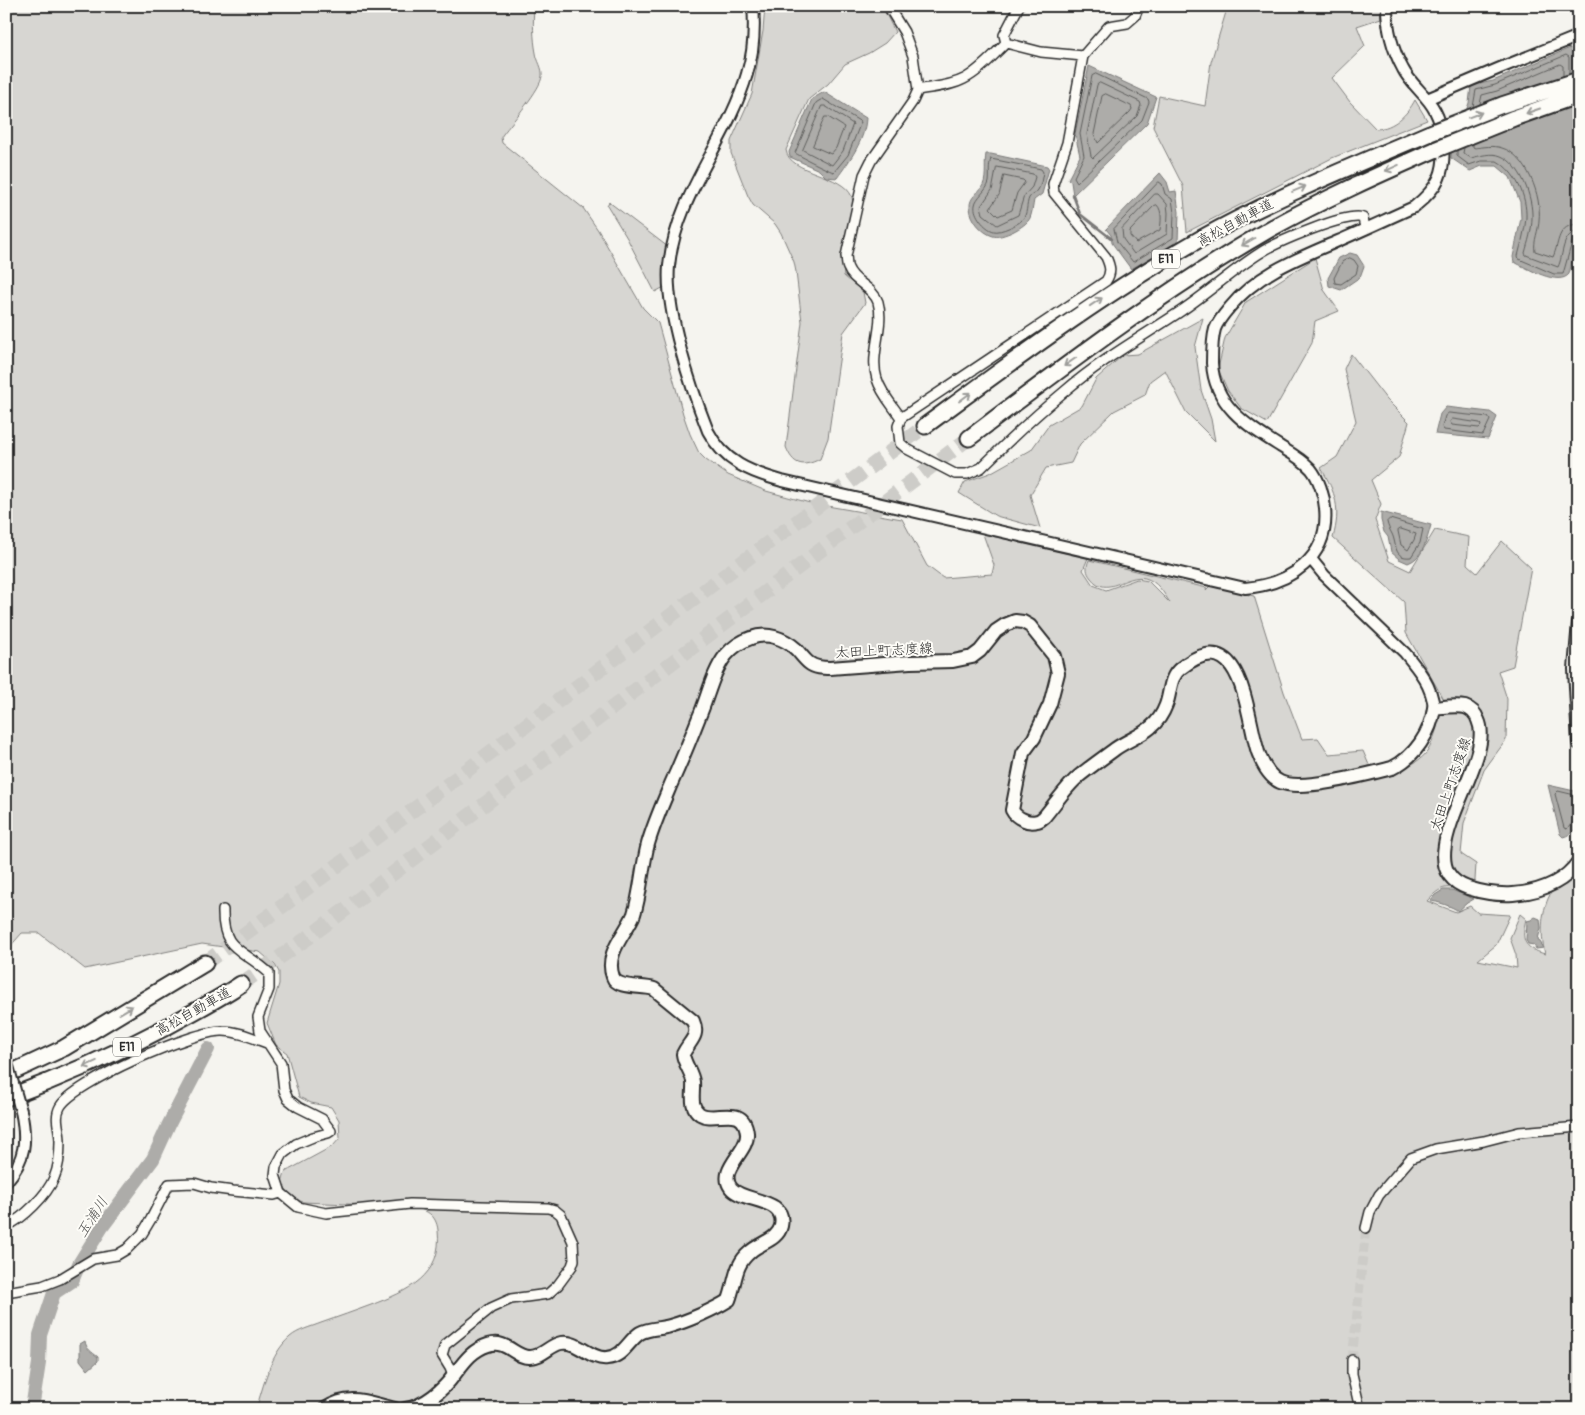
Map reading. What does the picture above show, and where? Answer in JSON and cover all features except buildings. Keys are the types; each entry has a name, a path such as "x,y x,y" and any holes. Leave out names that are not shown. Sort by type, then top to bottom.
{"highway":[{"name":"高松自動車道","path":"926,426 1069,320 1108,294 1193,243 1292,192 1430,133 1502,105 1579,80"},
{"name":"高松自動車道","path":"969,438 1057,371 1209,266 1270,229 1345,189 1437,149 1514,118 1579,95"},
{"name":"E11","path":"6,1075 64,1048 205,963"},
{"name":"高松自動車道","path":"6,1098 50,1082 123,1049 216,1000 241,984"}],"main road":[{"name":"太田上町志度線","path":"405,1409 420,1406 428,1400 453,1376 471,1354 490,1344 499,1344 524,1356 531,1357 552,1346 567,1343 597,1357 608,1358 618,1355 639,1334 647,1330 678,1324 729,1300 737,1268 743,1258 759,1245 777,1235 781,1227 779,1213 773,1207 765,1202 737,1193 731,1187 728,1180 731,1166 744,1149 746,1143 746,1126 742,1120 734,1116 707,1116 695,1110 692,1097 693,1080 683,1060 683,1054 695,1035 696,1028 693,1021 654,989 646,986 618,983 613,977 611,966 616,947 634,914 648,845 656,821 716,670 727,654 751,638 772,636 781,639 797,650 809,663 818,667 830,668 953,661 972,657 980,651 996,630 1005,625 1023,622 1030,626 1054,656 1058,673 1050,704 1034,738 1023,753 1012,810 1014,814 1024,820 1038,822 1078,777 1116,748 1150,728 1165,706 1174,675 1181,668 1207,655 1216,654 1224,658 1237,674 1245,695 1258,753 1270,775 1280,782 1302,785 1326,782 1378,772 1401,763 1410,756 1427,731 1433,718 1434,708 1464,707 1477,716 1482,734 1478,755 1462,792 1446,840 1445,863 1448,873 1453,880 1462,886 1486,894 1523,893 1542,889 1554,883 1566,875 1579,861"},
{"path":"1579,622 1575,668 1579,743"},
{"path":"325,1409 336,1402 348,1399 361,1400 395,1409"}],"street":[{"path":"753,6 754,32 747,74 739,98 692,190 672,244 668,274 673,315 696,397 708,430 722,452 731,460 757,473 782,481 1245,588 1261,587 1284,578 1306,565 1320,547 1326,512 1319,484 1311,469 1291,453 1241,421 1225,402 1216,386 1212,370 1215,330 1222,317 1238,297 1281,266 1414,207 1438,184 1444,166 1442,131 1436,112 1404,71 1397,57 1389,33 1387,6"},
{"path":"888,6 909,43 917,72 918,90 871,161 864,175 846,256 847,267 875,295 878,303 879,316 875,356 876,378 901,418"},
{"path":"1006,43 1004,35 1019,6"},
{"path":"1139,6 1135,16 1127,23 1109,26 1082,56 1068,143 1053,184 1054,193 1106,257 1110,268 1110,275 1106,280 901,418 898,426 900,443 907,449 955,474 967,474 981,468 1066,390 1118,351 1182,310 1260,253 1286,240 1358,215 1363,218 1366,228"},
{"path":"1427,99 1579,36"},
{"path":"918,90 944,86 963,80 976,72 1006,43"},
{"path":"1006,43 1041,52 1082,56"},
{"path":"1311,559 1324,575 1405,653 1416,666 1431,691 1434,708"},
{"path":"223,910 223,922 227,938 235,947 269,973 269,989 258,1017 260,1031 281,1063 284,1090 288,1099 298,1108 322,1119 331,1130 328,1133 296,1144 283,1154 276,1167 275,1175 281,1193 298,1207 326,1213 410,1204 548,1208 555,1210 561,1215 572,1242 574,1260 572,1266 558,1285 548,1294 511,1299 491,1308 468,1328 454,1336 445,1345 442,1355 453,1376"},
{"path":"6,1226 29,1211 44,1194 54,1178 60,1139 56,1118 60,1107 68,1097 115,1070 175,1042 203,1034 222,1031 236,1033 267,1043"},
{"path":"6,1063 25,1130 25,1147 19,1165 6,1182"},
{"path":"1366,1228 1370,1212 1379,1195 1411,1158 1436,1149 1484,1141 1519,1132 1579,1127"},
{"path":"6,1292 42,1286 60,1279 93,1259 117,1255 127,1249 142,1234 169,1184 194,1183 226,1190 274,1195 281,1193"},
{"path":"1352,1360 1352,1374 1360,1409"}],"shaded area":[{"path":"6,6 534,6 534,41 542,76 532,97 501,137 502,143 583,208 598,230 643,308 658,323 690,434 699,453 706,460 728,475 766,491 810,503 902,519 927,566 943,578 992,574 994,565 983,534 1088,558 1083,570 1093,585 1106,590 1137,579 1148,581 1170,603 1157,585 1145,578 1138,577 1110,586 1097,584 1087,572 1089,560 1207,588 1206,590 1210,586 1254,596 1284,692 1302,739 1318,738 1329,754 1363,751 1375,779 1395,772 1423,757 1430,747 1435,734 1444,700 1406,633 1404,602 1333,538 1337,518 1336,502 1321,468 1337,457 1356,421 1344,369 1351,354 1387,400 1409,422 1399,457 1371,480 1381,504 1375,520 1389,561 1410,571 1435,530 1469,537 1467,564 1477,573 1502,541 1531,568 1513,666 1498,671 1507,699 1506,740 1484,770 1464,823 1461,854 1476,864 1474,896 1454,888 1444,888 1427,901 1456,912 1470,906 1478,913 1510,915 1496,945 1478,960 1517,968 1516,955 1510,938 1520,914 1526,919 1525,942 1532,949 1545,954 1542,922 1548,898 1557,884 1579,867 1579,1409 256,1409 265,1380 277,1352 290,1337 301,1331 385,1300 420,1280 429,1270 435,1259 438,1246 438,1230 433,1216 417,1208 303,1202 290,1195 286,1189 282,1182 285,1172 333,1146 340,1138 339,1120 331,1107 311,1103 299,1097 287,1053 276,1045 267,1023 279,984 279,972 275,965 260,952 202,944 85,969 39,933 22,933 7,950 6,1011"},
{"path":"765,6 882,6 895,32 885,43 845,64 828,84 809,99 786,150 789,158 796,164 838,183 847,189 852,197 852,217 843,253 844,276 863,292 865,303 843,333 828,438 820,459 803,464 792,458 786,447 802,322 794,262 775,224 753,205 731,153 731,141 752,94 763,31"},
{"path":"1205,6 1381,6 1381,18 1357,26 1365,46 1332,78 1350,102 1376,129 1389,126 1399,120 1415,100 1427,120 1332,158 1187,232 1183,186 1153,127 1159,96 1205,106 1211,62 1226,12"},
{"path":"609,202 668,247 666,286 655,292 627,238 607,205"},
{"path":"1315,258 1324,290 1339,311 1315,321 1312,343 1267,423 1241,408 1228,391 1218,369 1225,338 1246,302"},
{"path":"1203,318 1195,347 1201,390 1211,419 1215,441 1186,412 1165,370 1150,381 1145,395 1114,411 1080,444 1071,463 1046,468 1030,495 1040,528 996,516 959,493 965,482 990,473 1031,450 1049,425 1082,406 1096,379 1123,355 1138,354"}],"water":[{"path":"1570,48 1574,51 1574,73 1579,84 1579,233 1569,274 1558,278 1534,272 1514,262 1513,257 1521,218 1520,202 1510,177 1497,166 1482,166 1470,171 1451,158 1452,147 1469,103 1471,86 1493,81"},
{"path":"1089,66 1156,97 1147,123 1073,195 1071,182 1068,179 1080,156 1075,134"},
{"path":"824,92 866,118 860,142 837,178 826,177 819,170 790,157 789,152 812,99"},
{"path":"986,154 1047,166 1049,169 1042,194 1034,200 1031,216 1028,221 1019,228 1002,236 993,236 985,232 974,221 971,212 971,200 983,185"},
{"path":"1160,173 1167,182 1170,192 1176,191 1179,212 1178,242 1131,269 1112,243 1111,235 1106,229"},
{"path":"1350,253 1357,255 1364,266 1360,277 1341,290 1329,286 1328,278 1339,258"},
{"path":"1446,407 1490,412 1497,417 1488,439 1435,434 1440,414"},
{"path":"1381,512 1431,525 1424,547 1413,561 1408,563 1399,559 1391,552 1388,537 1384,532 1381,520"},
{"path":"1548,785 1579,792 1577,825 1574,830 1563,837 1560,834"},
{"path":"1443,890 1452,890 1474,899 1458,911 1445,904 1430,901"},
{"path":"1535,917 1540,919 1541,928 1538,939 1544,948 1536,949 1534,945 1528,944 1526,940 1527,921"},
{"path":"85,1341 88,1348 98,1357 98,1361 88,1370 80,1360 80,1344"}],"waterway":[{"path":"1073,195 1080,214 1112,239"},
{"name":"玉浦川","path":"32,1409 39,1363 40,1335 54,1293 72,1281 79,1264 102,1227 153,1159 208,1049"}],"tunnel":[{"path":"205,963 462,774 925,426"},
{"path":"241,984 309,937 969,438"},
{"path":"1352,1360 1366,1228"}]}
